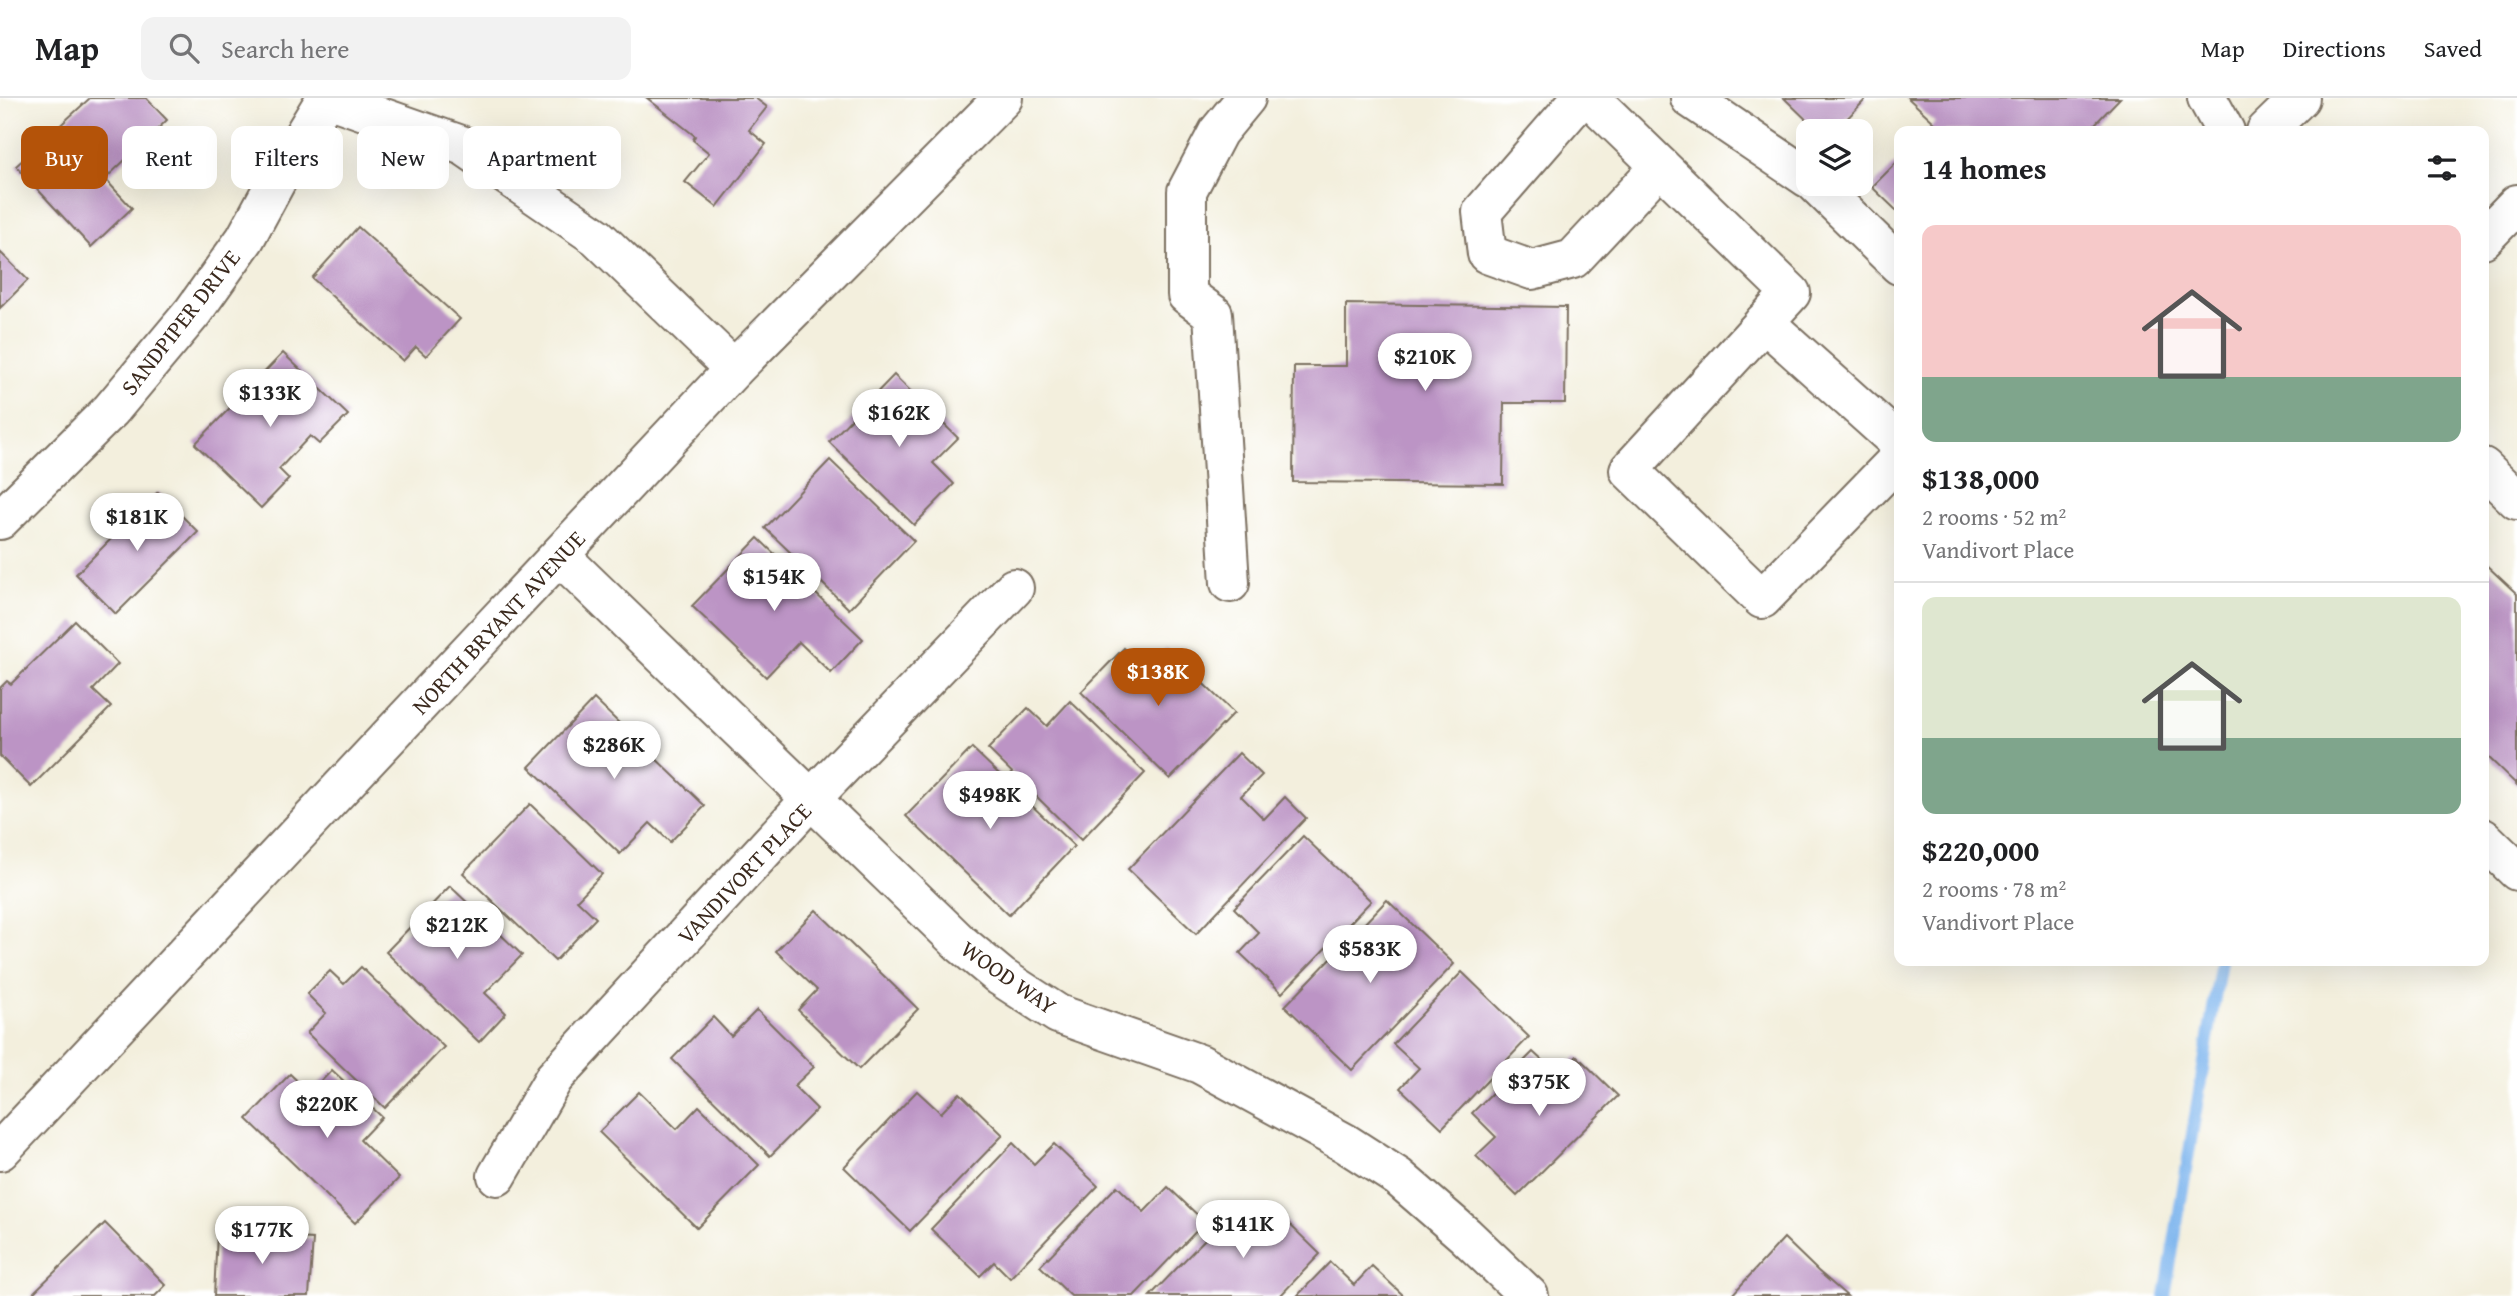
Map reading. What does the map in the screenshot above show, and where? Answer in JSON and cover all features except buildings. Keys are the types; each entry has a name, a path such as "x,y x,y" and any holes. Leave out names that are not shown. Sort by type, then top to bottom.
{"street":[{"path":"327,98 464,146 597,237 734,369"},
{"name":"SANDPIPER DRIVE","path":"0,520 111,410 193,312 245,239 284,167 327,98"},
{"name":"NORTH BRYANT AVENUE","path":"0,1151 734,369 1003,98"},
{"path":"1581,98 1482,212 1487,254 1532,270 1573,259 1660,166"},
{"path":"1590,98 1791,293 1629,470 1762,600 1894,463"},
{"path":"1690,98 1796,170"},
{"path":"2207,98 2222,126"},
{"path":"2271,126 2300,98"},
{"path":"1230,583 1213,314 1187,295 1187,191 1218,132 1242,99"},
{"path":"1828,196 1894,260"},
{"path":"2489,233 2517,204"},
{"path":"1764,322 1894,439"},
{"path":"2489,473 2517,500"},
{"name":"WOOD WAY","path":"560,556 960,943 1001,977 1058,1014 1200,1064 1345,1143 1398,1177 1465,1235 1529,1296"},
{"name":"VANDIVORT PLACE","path":"497,1175 554,1077 811,799 1014,588"},
{"path":"2489,844 2517,871"}],"waterway":[{"path":"2165,1296 2220,966"}]}
